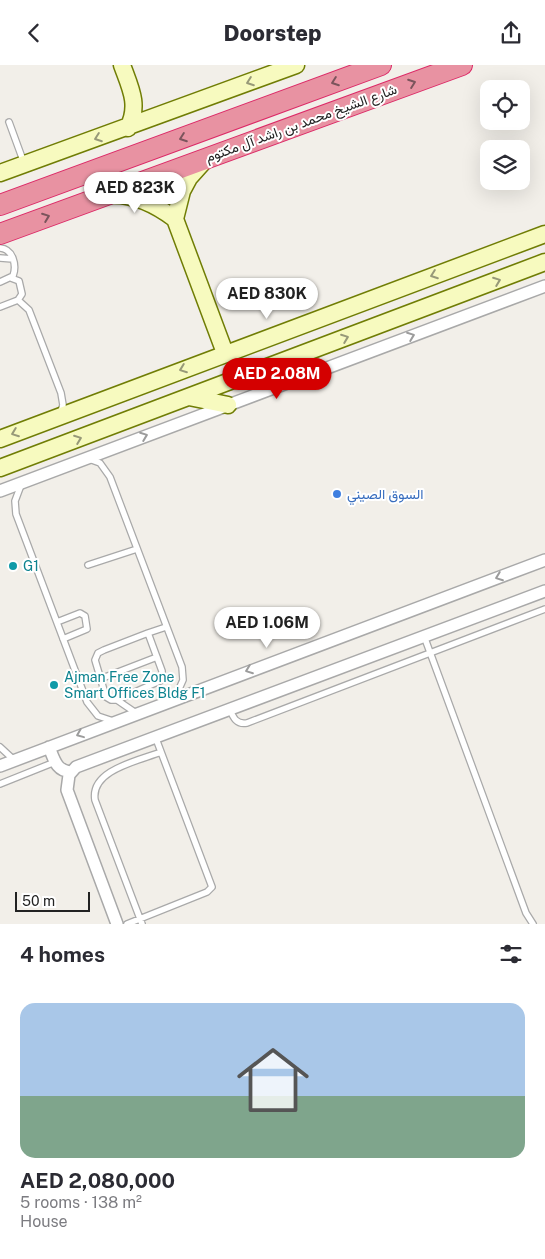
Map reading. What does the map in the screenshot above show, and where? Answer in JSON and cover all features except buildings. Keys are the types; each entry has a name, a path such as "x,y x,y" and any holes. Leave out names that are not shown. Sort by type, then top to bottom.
{"highway":[{"name":"شارع الشيخ محمد بن راشد آل مكتوم","path":"0,205 381,65"},
{"name":"شارع الشيخ محمد بن راشد آل مكتوم","path":"0,234 99,196 462,65"}],"street":[{"path":"122,65 134,98 134,113 128,128"},
{"path":"0,173 128,128 290,66"},
{"path":"134,98 145,109 158,116"},
{"path":"174,219 182,191 189,177 209,156"},
{"path":"99,196 113,195 140,199 164,211 174,219 225,353"},
{"path":"0,439 309,321 545,234"},
{"path":"0,468 545,262"},
{"path":"0,491 545,285"},
{"path":"309,321 320,347"},
{"path":"189,397 228,405"},
{"path":"36,425 47,451"},
{"path":"0,766 545,559"},
{"path":"117,924 67,791 71,772 85,762 545,591"},
{"path":"49,747 55,763 60,769 71,772"}],"lane":[{"path":"9,122 24,165"},
{"path":"0,248 9,251 13,259 15,270 11,278"},
{"path":"0,258 13,259"},
{"path":"0,282 11,278 16,279 22,285 22,294 18,300 0,307"},
{"path":"18,300 29,310 61,393 62,405 59,416"},
{"path":"85,459 96,461 108,471 183,673 182,687 175,698"},
{"path":"22,483 16,495 16,515 89,708 103,719 115,721"},
{"path":"88,565 137,549"},
{"path":"229,708 235,720 247,723 545,609"},
{"path":"57,623 80,613 85,616 87,629 63,639"},
{"path":"148,633 163,674 160,682 117,700 111,700 106,697 95,663 98,653 148,633 166,627"},
{"path":"424,636 526,913 533,924"},
{"path":"100,679 157,657"},
{"path":"117,700 136,713"},
{"path":"127,924 141,921 207,892 212,887 155,736"},
{"path":"0,747 14,760"},
{"path":"141,921 95,800 95,789 104,775 161,752"},
{"path":"0,784 55,763"}],"place":[{"name":"السوق الصيني","path":"337,494"},
{"name":"G1","path":"13,566"},
{"name":"Ajman Free Zone Smart Offices Bldg F1","path":"54,685"}]}
